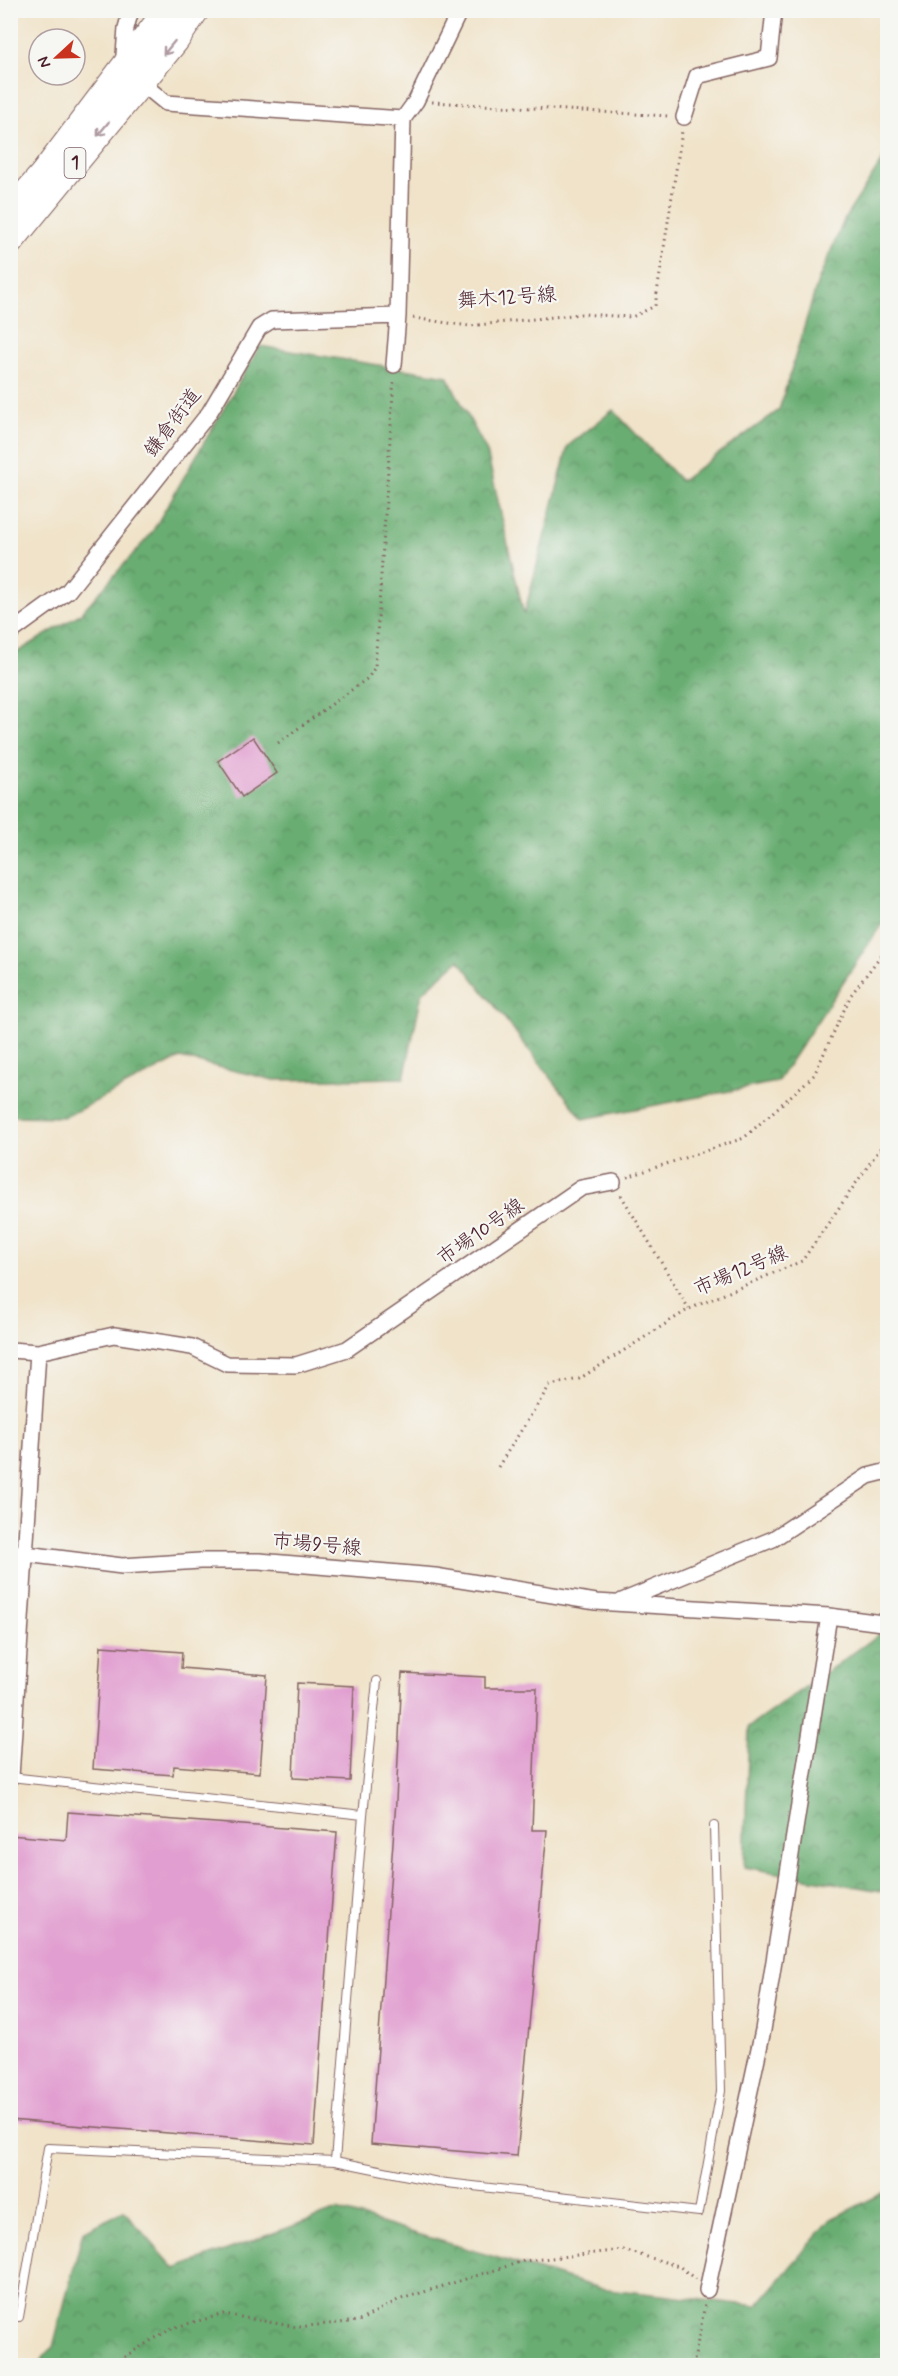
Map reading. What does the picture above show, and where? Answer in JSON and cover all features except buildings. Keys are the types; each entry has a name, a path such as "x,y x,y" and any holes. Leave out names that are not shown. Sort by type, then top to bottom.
{"highway":[{"name":"1","path":"10,242 132,76 167,10"},
{"name":"1","path":"10,212 132,76 176,40 196,10"}],"street":[{"path":"131,10 126,28 132,76 166,103 403,119"},
{"path":"394,365 398,316 403,119 416,101 460,10"},
{"path":"684,117 697,76 769,57 774,10"},
{"name":"鎌倉街道","path":"10,633 68,591 209,412 260,328 272,320 398,316"},
{"name":"市場10号線","path":"10,1350 38,1352 114,1335 192,1347 227,1364 296,1365 347,1349 581,1188 613,1182"},
{"path":"11,1777 17,1553 31,1481 38,1352"},
{"path":"620,1602 773,1539 868,1476 888,1471"},
{"name":"市場9号線","path":"17,1553 122,1566 200,1561 259,1561 435,1576 508,1590 596,1602 829,1616 882,1623"},
{"path":"707,2290 764,2030 829,1616"}],"lane":[{"path":"334,2161 363,1815 377,1681"},
{"path":"11,1777 363,1815"},
{"path":"10,2316 19,2317 48,2148 334,2161 438,2182 699,2212 721,2091 714,1826"}],"path":[{"path":"416,101 684,117"},
{"name":"舞木12号線","path":"398,316 469,326 581,314 632,317 655,306 684,117"},
{"path":"278,743 369,678 375,667 394,365"},
{"path":"613,1182 744,1138 814,1075 851,995 888,946"},
{"name":"市場12号線","path":"613,1182 689,1309 802,1261 888,1137"},
{"path":"498,1467 550,1385 579,1379 689,1309"},
{"path":"109,2366 172,2328 224,2314 297,2327 359,2321 398,2300 524,2261 624,2250 679,2266 707,2290 693,2366"}],"green space":[{"path":"887,153 887,916 777,1082 583,1119 459,960 422,993 404,1078 274,1080 180,1058 65,1117 11,1116 11,656 80,614 151,534 260,346 447,376 487,452 524,615 568,446 613,410 681,481 779,410 818,281 845,218"},
{"path":"887,1629 887,1892 744,1867 749,1727"},
{"path":"887,2191 887,2365 37,2365 53,2347 83,2232 124,2211 175,2269 337,2210 599,2288 757,2306 831,2219"}]}
